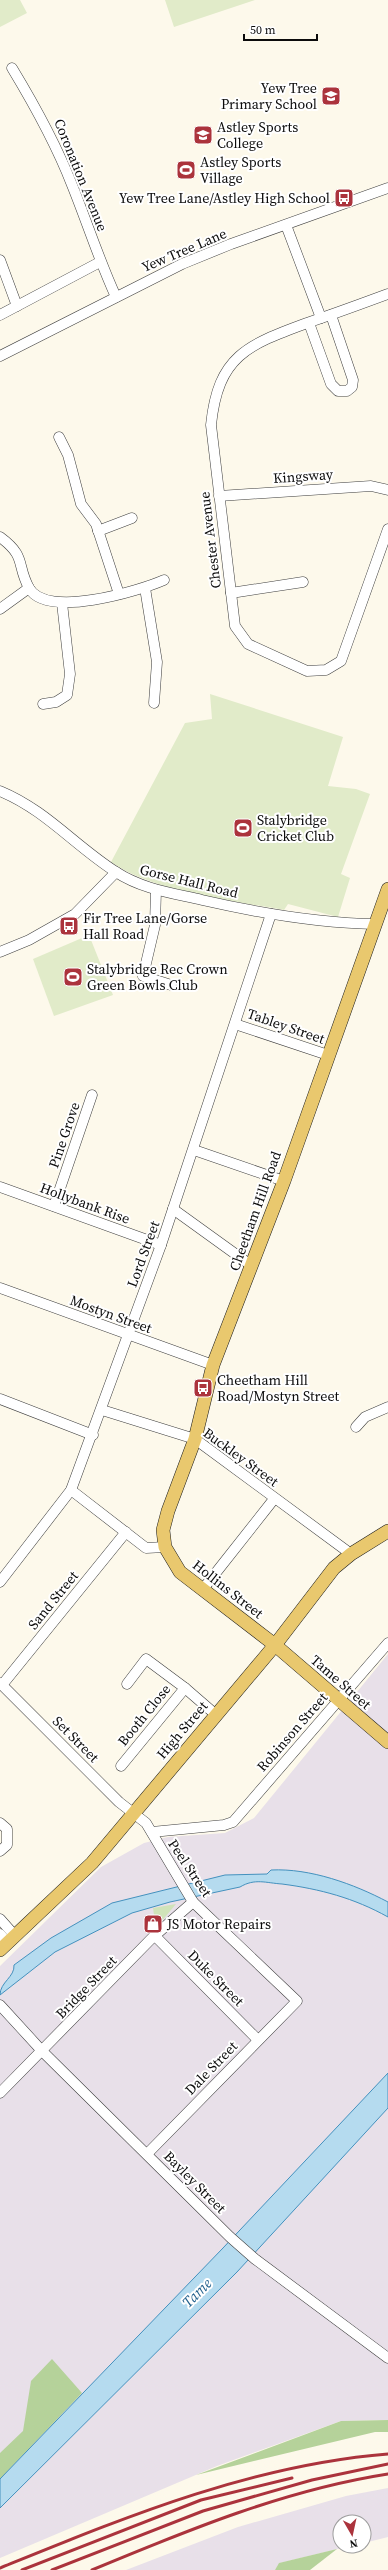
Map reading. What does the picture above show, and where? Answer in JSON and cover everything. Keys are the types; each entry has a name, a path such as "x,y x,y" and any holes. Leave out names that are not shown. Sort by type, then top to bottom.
{"main road":[{"name":"Cheetham Hill Road","path":"165,1547 163,1530 168,1511 195,1439 213,1365 284,1181 388,889"},
{"name":"High Street","path":"6,1941 92,1863 135,1814 216,1714 275,1645 334,1568 351,1554 388,1532"},
{"name":"Hollins Street","path":"165,1547 180,1572 275,1645"},
{"name":"Tame Street","path":"275,1645 388,1742"}],"street":[{"name":"Coronation Avenue","path":"12,68 45,122 73,186 100,262 116,297"},
{"name":"Yew Tree Lane","path":"0,356 182,264 388,188"},
{"path":"286,225 321,318"},
{"path":"0,260 17,306"},
{"path":"0,316 100,262"},
{"name":"Chester Avenue","path":"388,294 265,338 249,348 236,359 220,381 216,392 210,425 235,626 248,644 307,671 326,670 341,661 388,529"},
{"path":"309,323 331,384 338,392 347,391 352,387 354,380 331,315"},
{"path":"59,437 68,455 80,504 96,524 119,594"},
{"name":"Kingsway","path":"219,496 371,486 388,490"},
{"path":"98,531 132,518"},
{"path":"0,536 16,551 29,588 46,601 62,603 119,594 145,588 164,580"},
{"path":"231,593 303,582"},
{"path":"0,609 29,588"},
{"path":"145,588 157,662 154,703"},
{"path":"43,704 56,702 67,695 70,674 62,603"},
{"name":"Gorse Hall Road","path":"0,791 41,812 116,872 133,882 156,890 305,920 375,924"},
{"path":"0,952 29,940 75,914 116,872"},
{"path":"156,890 156,925 143,976 171,985"},
{"name":"Lord Street","path":"0,1582 71,1490 93,1435 161,1246 271,914"},
{"name":"Tabley Street","path":"235,1024 328,1055"},
{"name":"Pine Grove","path":"54,1206 92,1095"},
{"path":"194,1150 284,1181"},
{"name":"Hollybank Rise","path":"0,1186 161,1246"},
{"path":"173,1209 252,1266"},
{"name":"Mostyn Street","path":"0,1288 128,1336 213,1365"},
{"path":"0,1400 93,1435"},
{"path":"356,1427 365,1417 388,1407"},
{"name":"Buckley Street","path":"102,1410 195,1439 351,1554"},
{"path":"71,1490 146,1548 165,1547"},
{"path":"203,1589 274,1498"},
{"name":"Sand Street","path":"1,1684 126,1532"},
{"name":"Robinson Street","path":"152,1832 224,1825 233,1822 388,1643"},
{"name":"Booth Close","path":"121,1766 185,1688 146,1659 127,1684"},
{"name":"Set Street","path":"1,1684 119,1802 135,1814"},
{"path":"185,1688 216,1714"},
{"name":"Peel Street","path":"135,1814 146,1823 152,1832 193,1902 297,2001"},
{"path":"0,1823 6,1829 7,1845 0,1851"},
{"name":"Bridge Street","path":"0,2093 155,1936 193,1902"},
{"path":"0,1919 6,1941"},
{"name":"Duke Street","path":"155,1936 258,2040"},
{"name":"Dale Street","path":"147,2154 297,2001"},
{"name":"Bayley Street","path":"0,2005 42,2051 230,2237 255,2259 388,2358"}],"shaded area":[{"path":"388,1654 388,2420 341,2421 217,2466 0,2558 0,1966 101,1867 144,1843 168,1837 225,1833 254,1818"},
{"path":"388,2488 388,2537 372,2541 372,2514 332,2514 332,2550 280,2563 275,2570 126,2570 238,2527 346,2496"}],"green space":[{"path":"0,0 20,0 27,13 0,27"},
{"path":"165,0 255,0 174,27"},
{"name":"Stalybridge Cricket Club","path":"210,694 343,737 328,786 356,789 370,794 341,874 350,878 338,917 288,904 284,910 194,894 129,873 111,862 185,723 212,719"},
{"name":"Stalybridge Rec Crown Green Bowls Club","path":"89,935 113,995 54,1016 33,959"},
{"path":"176,1904 161,1922 154,1915 153,1908"},
{"path":"52,2359 82,2393 0,2479 0,2453 23,2431 31,2381"},
{"path":"388,2420 388,2432 375,2432 196,2475 341,2421"},
{"path":"332,2550 332,2553 310,2570 275,2570 279,2563"}],"water":[{"path":"271,1870 286,1870 316,1874 361,1889 388,1902 388,1917 350,1900 310,1889 261,1882 245,1884 240,1887 170,1902 132,1913 55,1952 0,1995 2,1987 14,1969 14,1965 51,1938 112,1903 225,1875 267,1874"},
{"name":"Tame","path":"388,2073 388,2108 237,2272 0,2508 0,2479 223,2248"}],"railway":[{"path":"0,2568 142,2512 238,2481 287,2469 337,2460 388,2454"},
{"path":"52,2570 203,2511 312,2480 388,2464"},
{"path":"92,2570 164,2540 237,2513 312,2490 388,2474"},
{"path":"22,2570 201,2500 292,2478"}],"place":[{"name":"Yew Tree Primary School","path":"331,96"},
{"name":"Astley Sports College","path":"203,135"},
{"name":"Astley Sports Village","path":"186,170"},
{"name":"Yew Tree Lane/Astley High School","path":"344,198"},
{"name":"Stalybridge Cricket Club","path":"243,828"},
{"name":"Fir Tree Lane/Gorse Hall Road","path":"69,926"},
{"name":"Stalybridge Rec Crown Green Bowls Club","path":"73,977"},
{"name":"Cheetham Hill Road/Mostyn Street","path":"203,1388"},
{"name":"JS Motor Repairs","path":"153,1924"}]}
